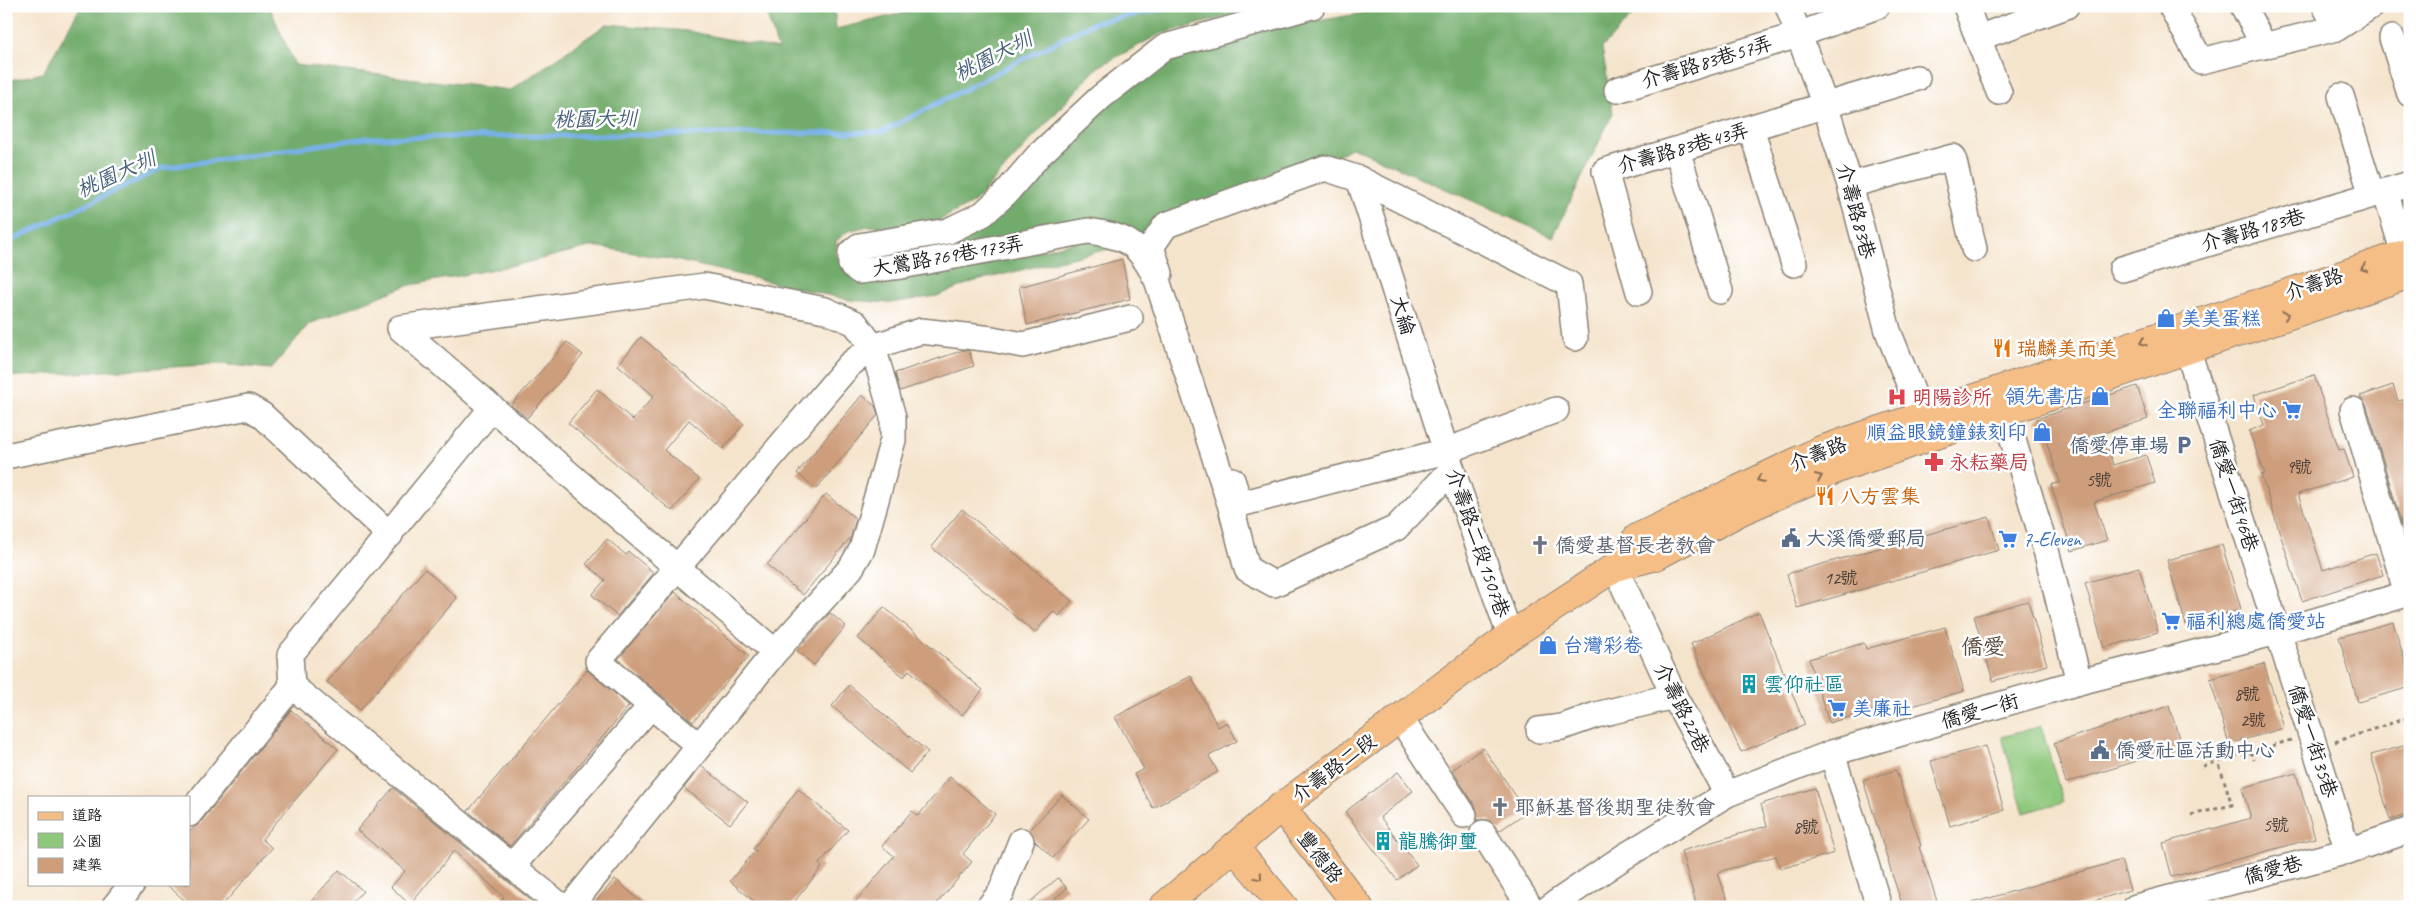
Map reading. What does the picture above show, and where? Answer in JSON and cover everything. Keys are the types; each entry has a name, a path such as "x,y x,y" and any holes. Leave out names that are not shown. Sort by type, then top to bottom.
{"main road":[{"name":"介壽路","path":"1510,636 1615,567 1656,556 1741,511 1840,468 2001,401 2408,260"},
{"name":"介壽路","path":"1615,567 1637,538 1821,450 1922,416 2001,401"},
{"name":"介壽路二段","path":"1163,907 1281,807 1510,636"},
{"name":"豐德路","path":"1281,807 1359,907"},
{"path":"1234,847 1284,907"}],"street":[{"name":"大鶯路769巷173弄","path":"1312,6 1165,47 1101,97 1038,156 1005,194 983,214 948,231 859,246 851,253 851,264 859,270 901,266 1088,231 1110,234 1132,243 1145,256 1157,280 1231,507 1247,569 1274,584 1396,528 1449,460"},
{"name":"介壽路83巷","path":"1788,6 1825,105 1850,185 1888,331 1922,416"},
{"name":"介壽路83巷57弄","path":"1617,90 1798,35 1877,6"},
{"path":"1966,6 1999,92"},
{"path":"2171,6 2201,61 2337,28 2371,6"},
{"path":"2243,6 2264,46"},
{"path":"2325,6 2337,28"},
{"path":"1978,38 2056,8"},
{"path":"2392,38 2410,94"},
{"name":"介壽路83巷43弄","path":"1639,292 1604,171 1751,129 1917,78"},
{"path":"2341,96 2378,193 2408,260"},
{"path":"1751,129 1794,264"},
{"path":"1677,150 1720,291"},
{"path":"1850,185 1953,157 1974,248"},
{"path":"1556,410 1449,460 1240,504 1151,247 1166,225 1326,168 1359,179 1569,284 1575,338"},
{"name":"大綸","path":"1359,179 1449,460"},
{"name":"介壽路183巷","path":"2122,269 2410,184"},
{"path":"570,907 775,652 851,568 862,549 893,440 893,417 873,347 855,323 826,310 704,286 400,328 775,652"},
{"path":"699,746 598,662 849,365 873,347 921,332 992,339 1023,345 1130,318"},
{"name":"僑愛一街46巷","path":"2184,339 2278,632"},
{"path":"2001,401 2047,554 2079,682"},
{"path":"6,456 248,407 262,415 390,535"},
{"path":"190,813 292,686 290,655 492,408"},
{"path":"2353,410 2408,593"},
{"name":"介壽路二段1507巷","path":"1449,460 1510,636"},
{"name":"介壽路22巷","path":"1615,567 1674,696 1727,794"},
{"name":"僑愛一街","path":"1550,907 1622,858 1727,794 1832,753 2079,682 2278,632 2408,593"},
{"name":"僑愛一街35巷","path":"2278,632 2348,851"},
{"path":"292,686 562,907"},
{"path":"1539,730 1562,727 1596,715 1674,696"},
{"path":"512,866 650,707"},
{"path":"1400,718 1464,815"},
{"path":"1832,753 1879,907"},
{"name":"僑愛巷","path":"2136,907 2348,851 2410,830"},
{"path":"1483,833 1530,907"},
{"path":"989,907 1001,892 1021,841"},
{"path":"114,907 130,886"}],"path":[{"path":"2202,766 2251,752 2313,742 2410,717"},
{"path":"2248,744 2254,760"},
{"path":"2191,815 2232,805 2218,761"}],"green space":[{"path":"81,6 269,6 295,65 511,90 607,24 687,31 778,49 764,6 834,6 836,29 933,6 1268,6 1160,34 1098,67 974,202 940,220 898,227 869,226 848,231 836,241 836,254 843,268 856,277 943,274 1088,239 1116,247 972,282 937,296 890,303 849,300 675,260 593,246 525,263 406,286 309,324 271,369 221,364 6,377 6,81 43,73"},
{"path":"1404,6 1641,6 1602,48 1613,113 1553,237 1352,147 1328,161 1147,229 1146,242 1117,225 1084,221 913,258 915,247 960,236 1104,105 1159,66 1200,47 1265,30"},
{"path":"2041,726 2063,802 2024,813 2002,737"}],"building":[{"path":"1122,259 1130,299 1027,325 1019,287"},
{"path":"641,337 744,424 723,449 689,420 664,450 699,479 672,511 568,423 597,389 633,420 654,396 618,365"},
{"path":"567,342 583,355 527,418 511,405"},
{"path":"964,350 969,351 974,366 900,391 895,373"},
{"path":"2314,375 2339,450 2344,449 2353,477 2298,494 2323,570 2376,553 2383,575 2302,601 2261,475 2265,474 2249,431 2264,425 2254,395"},
{"path":"2393,385 2398,401 2410,398 2410,541 2407,542 2367,406 2360,396"},
{"path":"2137,386 2148,419 2103,433 2113,465 2146,455 2155,483 2094,502 2107,540 2072,551 2051,485 2060,482 2044,435 2041,435 2036,419"},
{"path":"862,395 875,406 878,415 816,489 797,473"},
{"path":"826,494 856,519 851,537 803,595 767,565"},
{"path":"962,509 1072,601 1059,616 1053,611 1035,633 931,547"},
{"path":"1989,517 1999,550 1797,608 1787,574"},
{"path":"607,539 626,555 629,552 654,573 617,616 592,595 605,580 586,564"},
{"path":"2222,545 2241,609 2186,625 2167,560"},
{"path":"2139,567 2158,632 2104,648 2085,583"},
{"path":"425,569 457,598 360,710 327,682"},
{"path":"675,592 749,656 693,722 618,659"},
{"path":"2028,601 2047,665 1993,681 1974,616"},
{"path":"884,607 983,690 962,715 909,670 904,677 858,638"},
{"name":"雲仰社區","path":"1759,612 1805,725 1741,752 1691,644"},
{"path":"830,613 846,626 814,665 797,651"},
{"path":"2393,622 2410,678 2410,687 2358,702 2339,637"},
{"path":"1945,627 1964,691 1909,707 1908,700 1829,723 1809,659 1864,643 1866,649"},
{"path":"2264,664 2284,728 2229,744 2210,679"},
{"path":"587,670 629,706 510,846 468,811"},
{"path":"1191,676 1218,727 1227,722 1237,741 1209,756 1218,772 1153,808 1134,774 1144,769 1115,717"},
{"path":"849,685 928,752 910,773 832,706"},
{"name":"僑愛社區活動中心","path":"2169,706 2182,747 2066,783 2054,743"},
{"path":"291,710 338,749 262,839 272,848 221,907 192,907 168,886 190,886 190,831 200,823"},
{"path":"2410,744 2410,814 2390,820 2371,755"},
{"path":"1985,746 2004,810 1950,826 1931,761"},
{"path":"1483,748 1527,812 1499,831 1489,820 1477,820 1476,807 1452,770"},
{"path":"701,766 748,802 730,824 684,788"},
{"path":"1896,770 1939,907 1903,907 1893,877 1863,780"},
{"name":"龍騰御璽","path":"1398,772 1413,791 1380,817 1417,865 1397,880 1345,812"},
{"path":"2296,773 2315,838 2172,877 2163,843 2251,818 2242,788"},
{"path":"950,777 995,814 963,854 972,862 934,907 851,907 894,856 882,846 912,811 918,816"},
{"path":"393,788 539,907 496,907 504,897 454,851 410,905 391,887 405,871 357,830"},
{"path":"1815,788 1834,853 1780,869 1776,856 1718,872 1729,907 1697,907 1681,851 1767,826 1761,804"},
{"path":"798,789 848,830 819,864 822,867 790,907 761,907 730,881 756,850 753,849"},
{"path":"1062,795 1089,819 1053,858 1035,841 1030,830"},
{"path":"2121,860 2130,890 2073,907 1972,907 1972,903"},
{"path":"339,870 363,891 349,907 306,907"},
{"path":"1058,878 1067,888 1045,907 1024,907"},
{"path":"615,879 647,907 591,907"}],"waterway":[{"name":"桃園大圳","path":"6,243 162,168 366,138 882,132 1093,23 1176,6"}],"place":[{"name":"美美蛋糕","path":"2166,318"},
{"name":"瑞麟美而美","path":"2002,348"},
{"name":"領先書店","path":"2100,396"},
{"name":"明陽診所","path":"1897,397"},
{"name":"全聯福利中心","path":"2292,410"},
{"name":"順益眼鏡鐘錶刻印","path":"2042,432"},
{"name":"僑愛停車場","path":"2184,445"},
{"name":"永耘藥局","path":"1934,462"},
{"name":"八方雲集","path":"1825,496"},
{"name":"大溪僑愛郵局","path":"1791,538"},
{"name":"7-Eleven","path":"2008,539"},
{"name":"僑愛基督長老教會","path":"1540,545"},
{"name":"福利總處僑愛站","path":"2171,621"},
{"name":"台灣彩卷","path":"1548,645"},
{"name":"雲仰社區","path":"1749,684"},
{"name":"美廉社","path":"1837,708"},
{"name":"僑愛社區活動中心","path":"2100,750"},
{"name":"耶穌基督後期聖徒教會","path":"1500,807"},
{"name":"龍騰御璽","path":"1383,841"}],"district":[{"name":"僑愛","path":"1983,647"}]}
